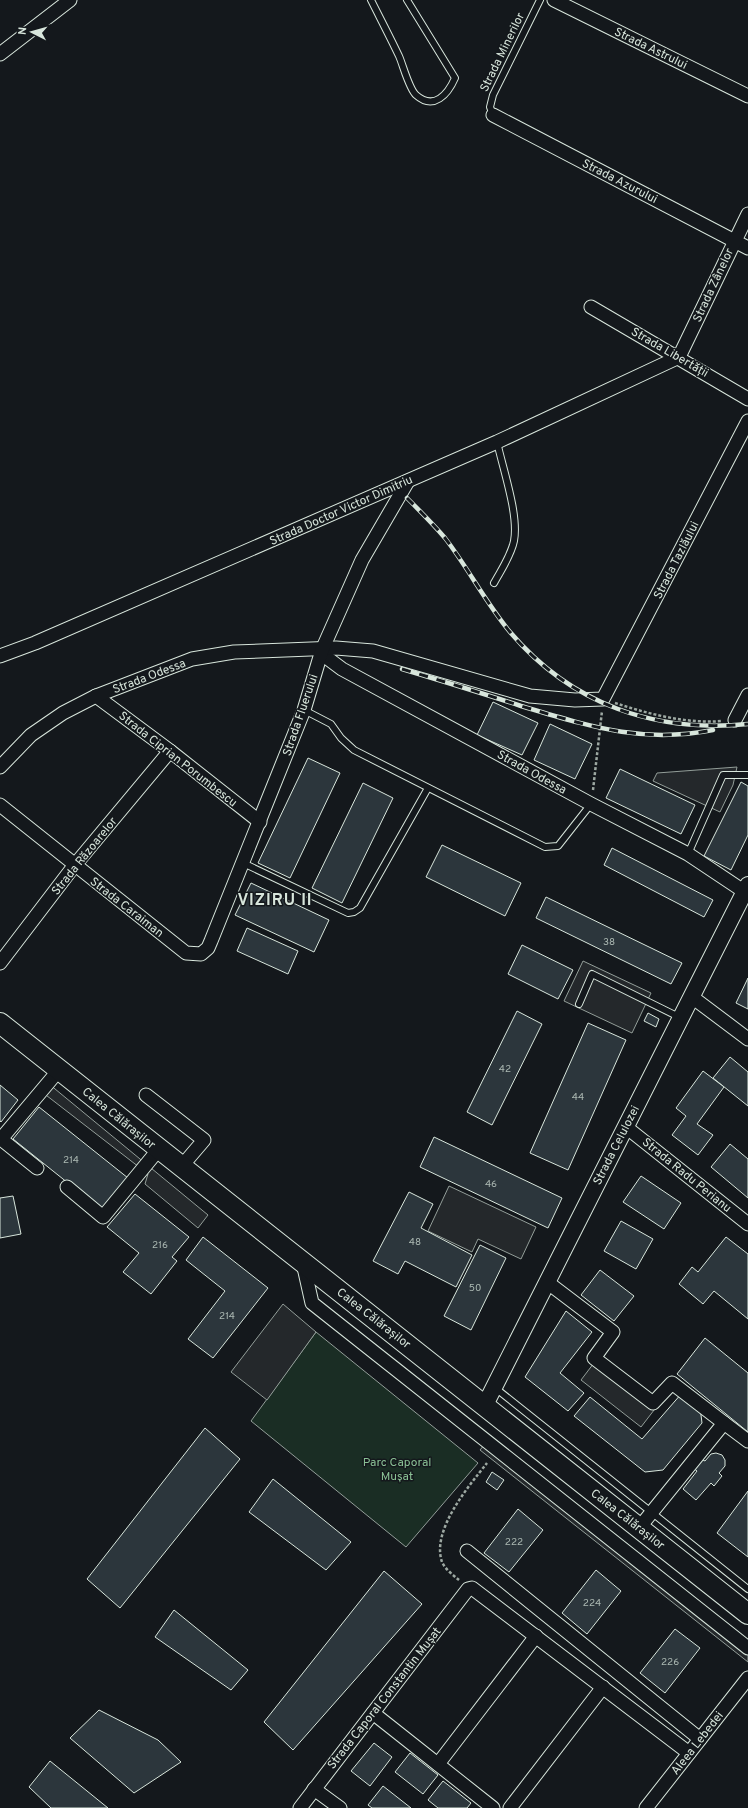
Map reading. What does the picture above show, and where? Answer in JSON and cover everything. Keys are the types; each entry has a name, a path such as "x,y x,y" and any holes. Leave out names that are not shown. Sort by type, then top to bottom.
{"main road":[{"name":"Calea Călărașilor","path":"0,1023 748,1614"}],"street":[{"path":"0,54 70,0"},
{"name":"Strada Astrului","path":"554,0 748,96"},
{"name":"Strada Azurului","path":"493,115 748,248"},
{"name":"Strada Zânelor","path":"679,357 748,214"},
{"name":"Strada Libertății","path":"591,307 679,357 748,399"},
{"name":"Strada Doctor Victor Dimitriu","path":"0,656 35,643 497,442 679,357"},
{"name":"Strada Tazlăului","path":"603,699 748,421"},
{"name":"Strada Fluerului","path":"201,954 208,948 260,822 304,710 322,650 362,560 408,481"},
{"name":"Strada Odessa","path":"0,767 30,735 63,713 96,696 192,659 234,652 352,649 373,652 530,696 575,700 603,699"},
{"name":"Strada Odessa","path":"322,650 326,657 342,668 591,804 688,854 746,889"},
{"path":"735,720 748,695"},
{"name":"Strada Ciprian Porumbescu","path":"96,696 170,751 260,822"},
{"path":"735,720 748,717"},
{"name":"Strada Răzoarelor","path":"0,963 74,866 170,751"},
{"name":"Strada Caraiman","path":"0,805 74,866 186,954 201,954"},
{"name":"Strada Celulozei","path":"485,1405 746,889"},
{"path":"692,997 748,1039"},
{"path":"37,1168 1,1139 59,1070"},
{"path":"146,1094 204,1140 182,1167"},
{"name":"Strada Radu Perianu","path":"626,1127 748,1224"},
{"path":"67,1187 103,1217 159,1149"},
{"path":"303,1263 312,1303 748,1648"},
{"path":"547,1282 613,1332 594,1358 653,1404 672,1383 748,1441"},
{"path":"639,1528 724,1423"},
{"path":"467,1551 700,1738"},
{"path":"468,1589 475,1589 689,1753"},
{"name":"Strada Caporal Constantin Mușat","path":"300,1808 468,1589"},
{"path":"438,1764 536,1636"},
{"name":"Aleea Lebedei","path":"646,1808 748,1678"},
{"path":"510,1808 603,1687"},
{"path":"373,1713 493,1808"},
{"path":"314,1788 340,1808"}],"lane":[{"path":"371,0 399,56 415,94 427,101 436,102 451,88 455,78 407,0"},
{"name":"Strada Minerilor","path":"493,115 490,107 493,95 540,0"},
{"path":"494,583 514,543 516,530 497,442"},
{"path":"304,710 331,724 341,738 354,750 545,847 558,846 591,804"},
{"path":"688,854 723,775 748,774"},
{"path":"243,863 348,913 354,912 360,908 428,788"},
{"path":"579,1004 592,974 681,1018"},
{"path":"494,1387 748,1589"}],"path":[{"path":"591,804 603,699 626,707 676,718 712,722 735,720"},
{"path":"468,1589 449,1572 443,1563 440,1552 441,1542 446,1524 458,1502 487,1462"}],"green space":[{"name":"Parc Caporal Mușat","path":"316,1332 478,1463 406,1547 251,1421"}],"shaded area":[{"path":"737,767 733,785 720,812 653,781 657,773"},
{"path":"583,961 651,993 632,1033 564,1001"},
{"path":"49,1084 208,1215 198,1228 145,1184 148,1174 42,1092"},
{"path":"449,1186 536,1227 521,1259 478,1239 472,1252 428,1231"},
{"path":"283,1304 316,1332 267,1400 231,1372"},
{"path":"600,1355 661,1401 641,1427 581,1380"},
{"path":"490,1438 748,1642 748,1662 480,1450"}],"building":[{"path":"493,702 538,723 522,755 477,735"},
{"path":"550,724 592,744 575,779 534,760"},
{"path":"308,758 340,773 290,878 258,863"},
{"path":"620,769 695,805 681,834 606,798"},
{"path":"741,782 748,786 748,835 731,870 704,856"},
{"path":"363,783 393,798 342,903 312,888"},
{"path":"442,845 521,883 505,916 426,877"},
{"path":"612,848 713,900 704,917 604,865"},
{"path":"251,883 329,920 314,952 235,915"},
{"path":"546,897 682,963 671,984 536,918"},
{"path":"247,928 298,951 288,974 237,951"},
{"path":"522,945 573,970 558,999 508,974"},
{"path":"748,978 748,1009 736,1003"},
{"path":"517,1011 542,1024 492,1125 467,1112"},
{"path":"648,1013 659,1019 656,1027 644,1021"},
{"path":"588,1023 626,1040 568,1170 530,1153"},
{"path":"730,1057 748,1072 748,1106 713,1078"},
{"path":"703,1071 724,1087 697,1124 713,1135 698,1155 672,1135 686,1116 676,1108"},
{"path":"0,1085 18,1100 1,1122 0,1121"},
{"path":"39,1107 128,1178 103,1211 13,1139"},
{"path":"434,1137 562,1198 548,1228 420,1167"},
{"path":"730,1144 748,1159 748,1198 711,1167"},
{"path":"641,1176 681,1203 664,1229 623,1202"},
{"path":"409,1192 433,1204 421,1228 472,1255 456,1287 405,1261 398,1274 373,1261"},
{"path":"135,1194 189,1237 172,1257 177,1261 151,1294 123,1272 139,1253 107,1227"},
{"path":"13,1196 21,1234 0,1238 0,1198"},
{"path":"621,1221 653,1239 636,1269 604,1251"},
{"path":"203,1237 268,1288 213,1358 188,1339 225,1291 186,1260"},
{"path":"726,1237 748,1254 748,1319 714,1291 703,1304 679,1284 692,1267 698,1272"},
{"path":"480,1245 506,1258 471,1330 444,1316"},
{"path":"600,1270 634,1296 614,1321 581,1295"},
{"path":"566,1311 592,1332 560,1373 584,1393 568,1411 525,1377"},
{"path":"705,1338 748,1373 748,1432 677,1374"},
{"path":"682,1393 700,1407 702,1423 663,1470 645,1472 574,1416 590,1397 642,1439"},
{"path":"205,1428 240,1459 120,1608 87,1579"},
{"path":"716,1453 722,1455 725,1460 725,1466 719,1473 722,1476 714,1486 711,1483 696,1500 683,1489 697,1471 693,1468 701,1459 705,1461 711,1454"},
{"path":"492,1472 504,1480 497,1490 486,1482"},
{"path":"273,1479 351,1542 326,1570 249,1512"},
{"path":"748,1491 748,1557 717,1533"},
{"path":"518,1509 543,1530 509,1572 484,1553"},
{"path":"596,1570 621,1591 587,1634 562,1613"},
{"path":"384,1571 422,1604 293,1750 264,1722"},
{"path":"174,1610 248,1670 231,1690 155,1637"},
{"path":"675,1629 700,1648 665,1693 640,1673"},
{"path":"99,1710 158,1740 181,1762 134,1793 70,1738"},
{"path":"374,1743 392,1757 370,1786 351,1771"},
{"path":"410,1753 438,1775 423,1794 395,1772"},
{"path":"50,1761 108,1808 51,1808 29,1787"},
{"path":"443,1781 471,1803 467,1808 438,1808 428,1800"},
{"path":"383,1786 411,1808 372,1808 368,1805"}],"railway":[{"path":"407,498 445,538 510,632 534,657 560,678 588,696 617,709 648,718 680,724 714,726 748,724"},
{"path":"402,669 521,706 616,731 662,735 687,734 713,730"}],"district":[{"name":"VIZIRU II","path":"275,899"}]}
